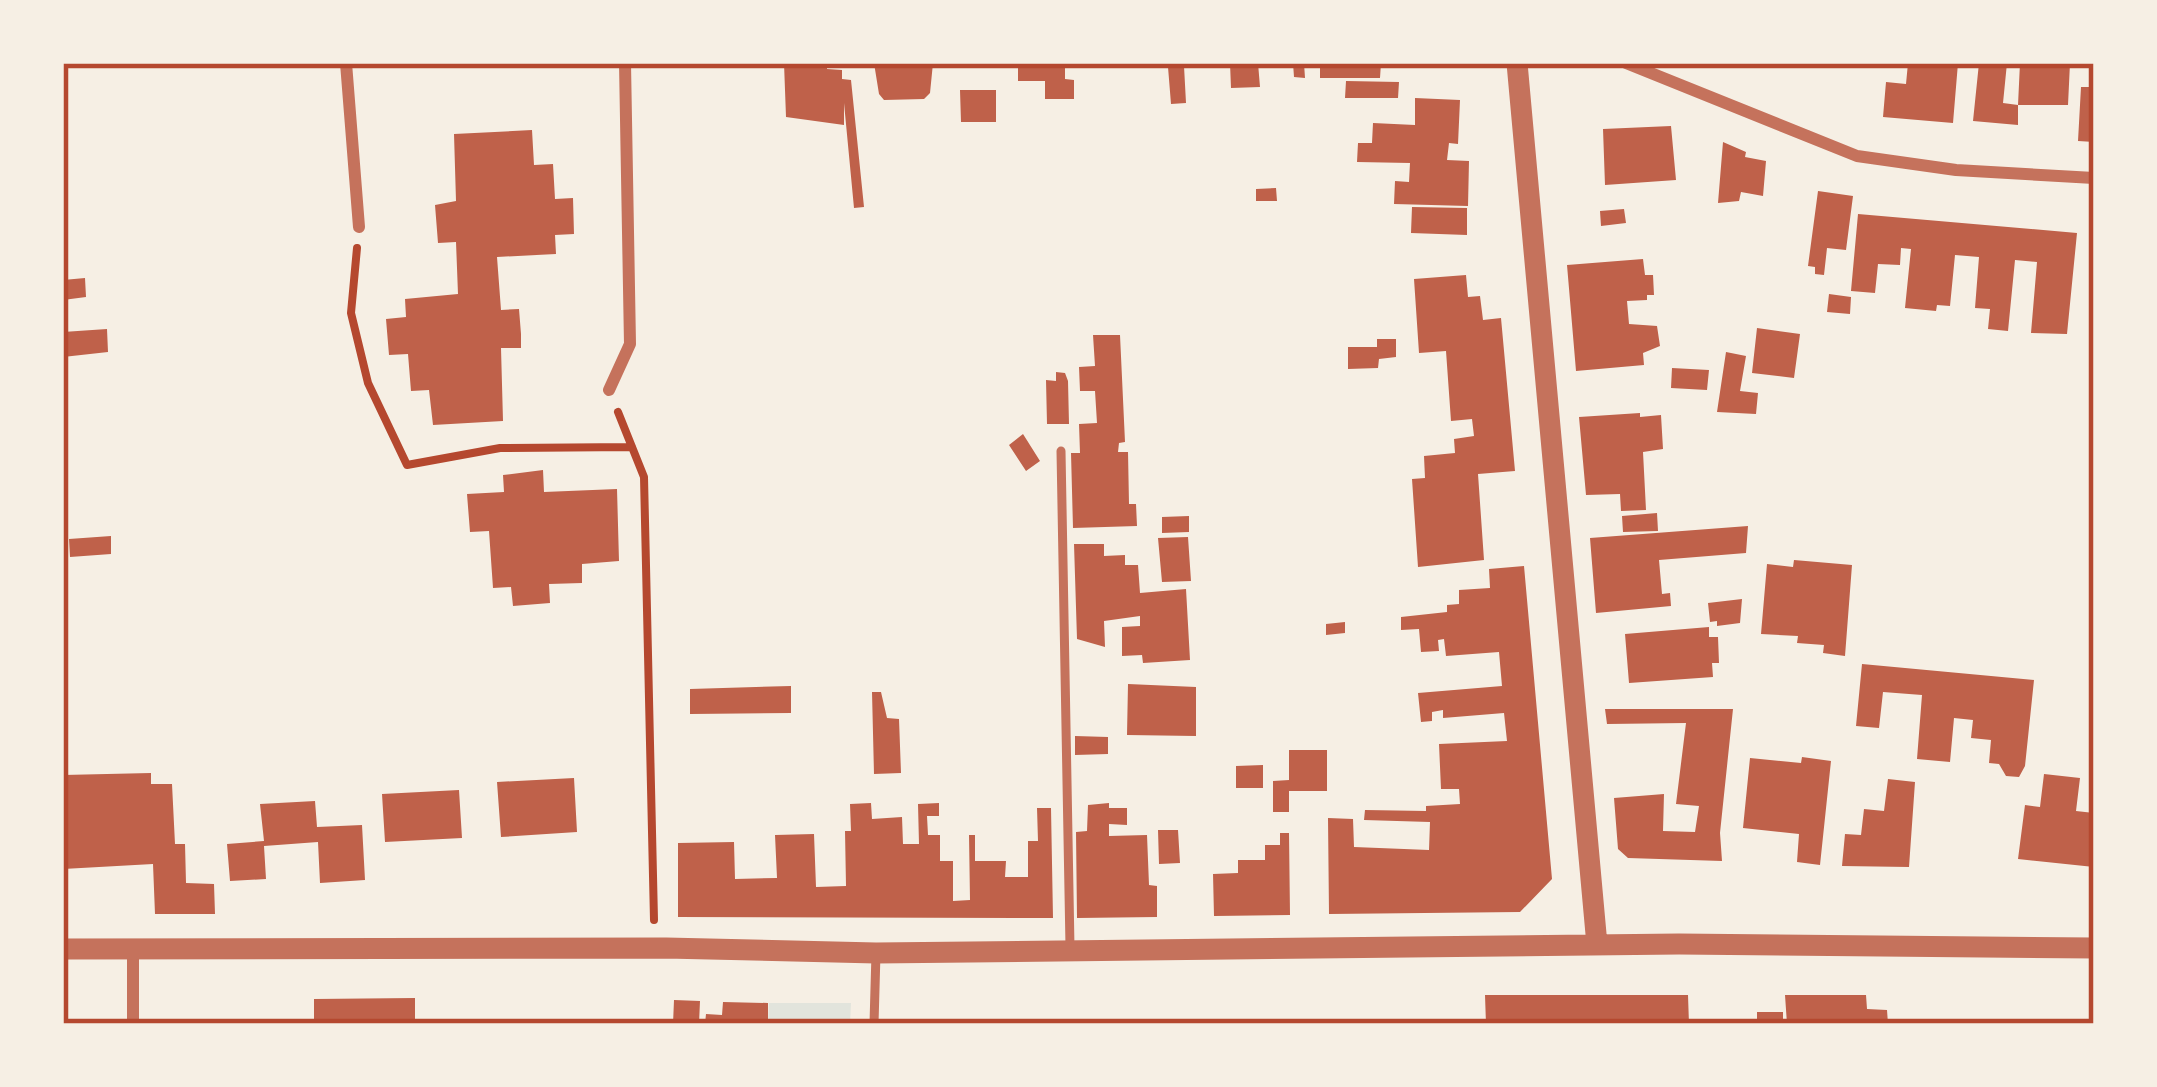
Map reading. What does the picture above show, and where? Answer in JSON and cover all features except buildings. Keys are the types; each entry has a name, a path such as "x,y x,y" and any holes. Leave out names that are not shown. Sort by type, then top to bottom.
{"street":[{"path":"346,63 359,227"},
{"path":"609,390 630,344 625,63"},
{"path":"1517,63 1597,945"},
{"path":"1626,63 1857,157 1956,170 2094,178"},
{"path":"63,949 666,948 876,953 1597,945 2094,948"},
{"path":"133,1024 134,950"}],"lane":[{"path":"1061,451 1070,952"},
{"path":"874,1024 876,953"}],"path":[{"path":"359,227 351,314 368,382 407,465 500,448 632,447"},
{"path":"609,390 644,477 654,921 665,922 666,948"}],"shaded area":[{"path":"769,1003 851,1003 850,1024 768,1024"}]}
